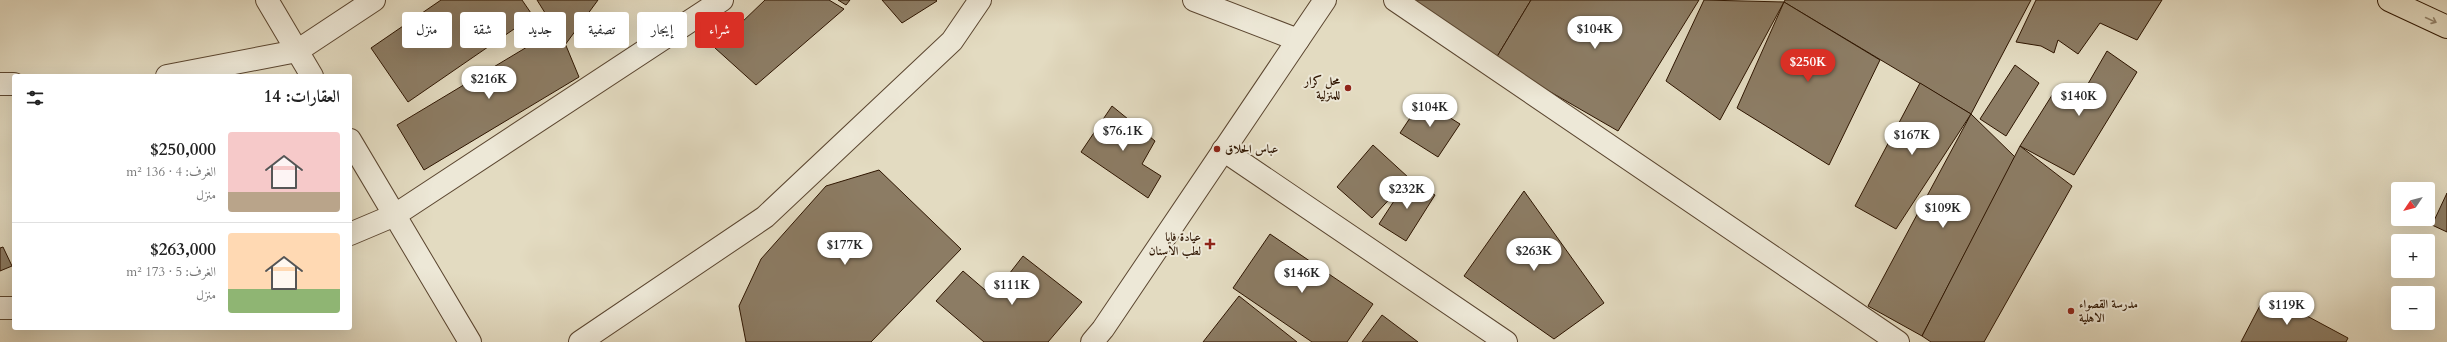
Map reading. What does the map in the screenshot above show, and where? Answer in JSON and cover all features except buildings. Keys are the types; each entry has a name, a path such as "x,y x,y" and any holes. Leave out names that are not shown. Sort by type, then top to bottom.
{"highway":[{"path":"2389,0 2447,27"}],"street":[{"path":"267,0 311,74"},
{"path":"176,74 297,51 374,0"},
{"path":"352,233 395,215 722,0"},
{"path":"580,342 765,217 952,41 980,0"},
{"path":"1194,0 1298,40"},
{"path":"1104,338 1222,150 1325,0"},
{"path":"1395,0 1898,342"},
{"path":"0,84 12,84"},
{"path":"352,143 470,342"},
{"path":"1222,150 1506,342"},
{"path":"0,308 12,308"}],"place":[{"name":"محل كرار للمنزلية","path":"1348,88"},
{"name":"عباس الحلاق","path":"1217,149"},
{"name":"عيادة فايا لطب الاسنان","path":"1210,244"},
{"name":"مدرسة القصواء الاهلية","path":"2071,311"}]}
